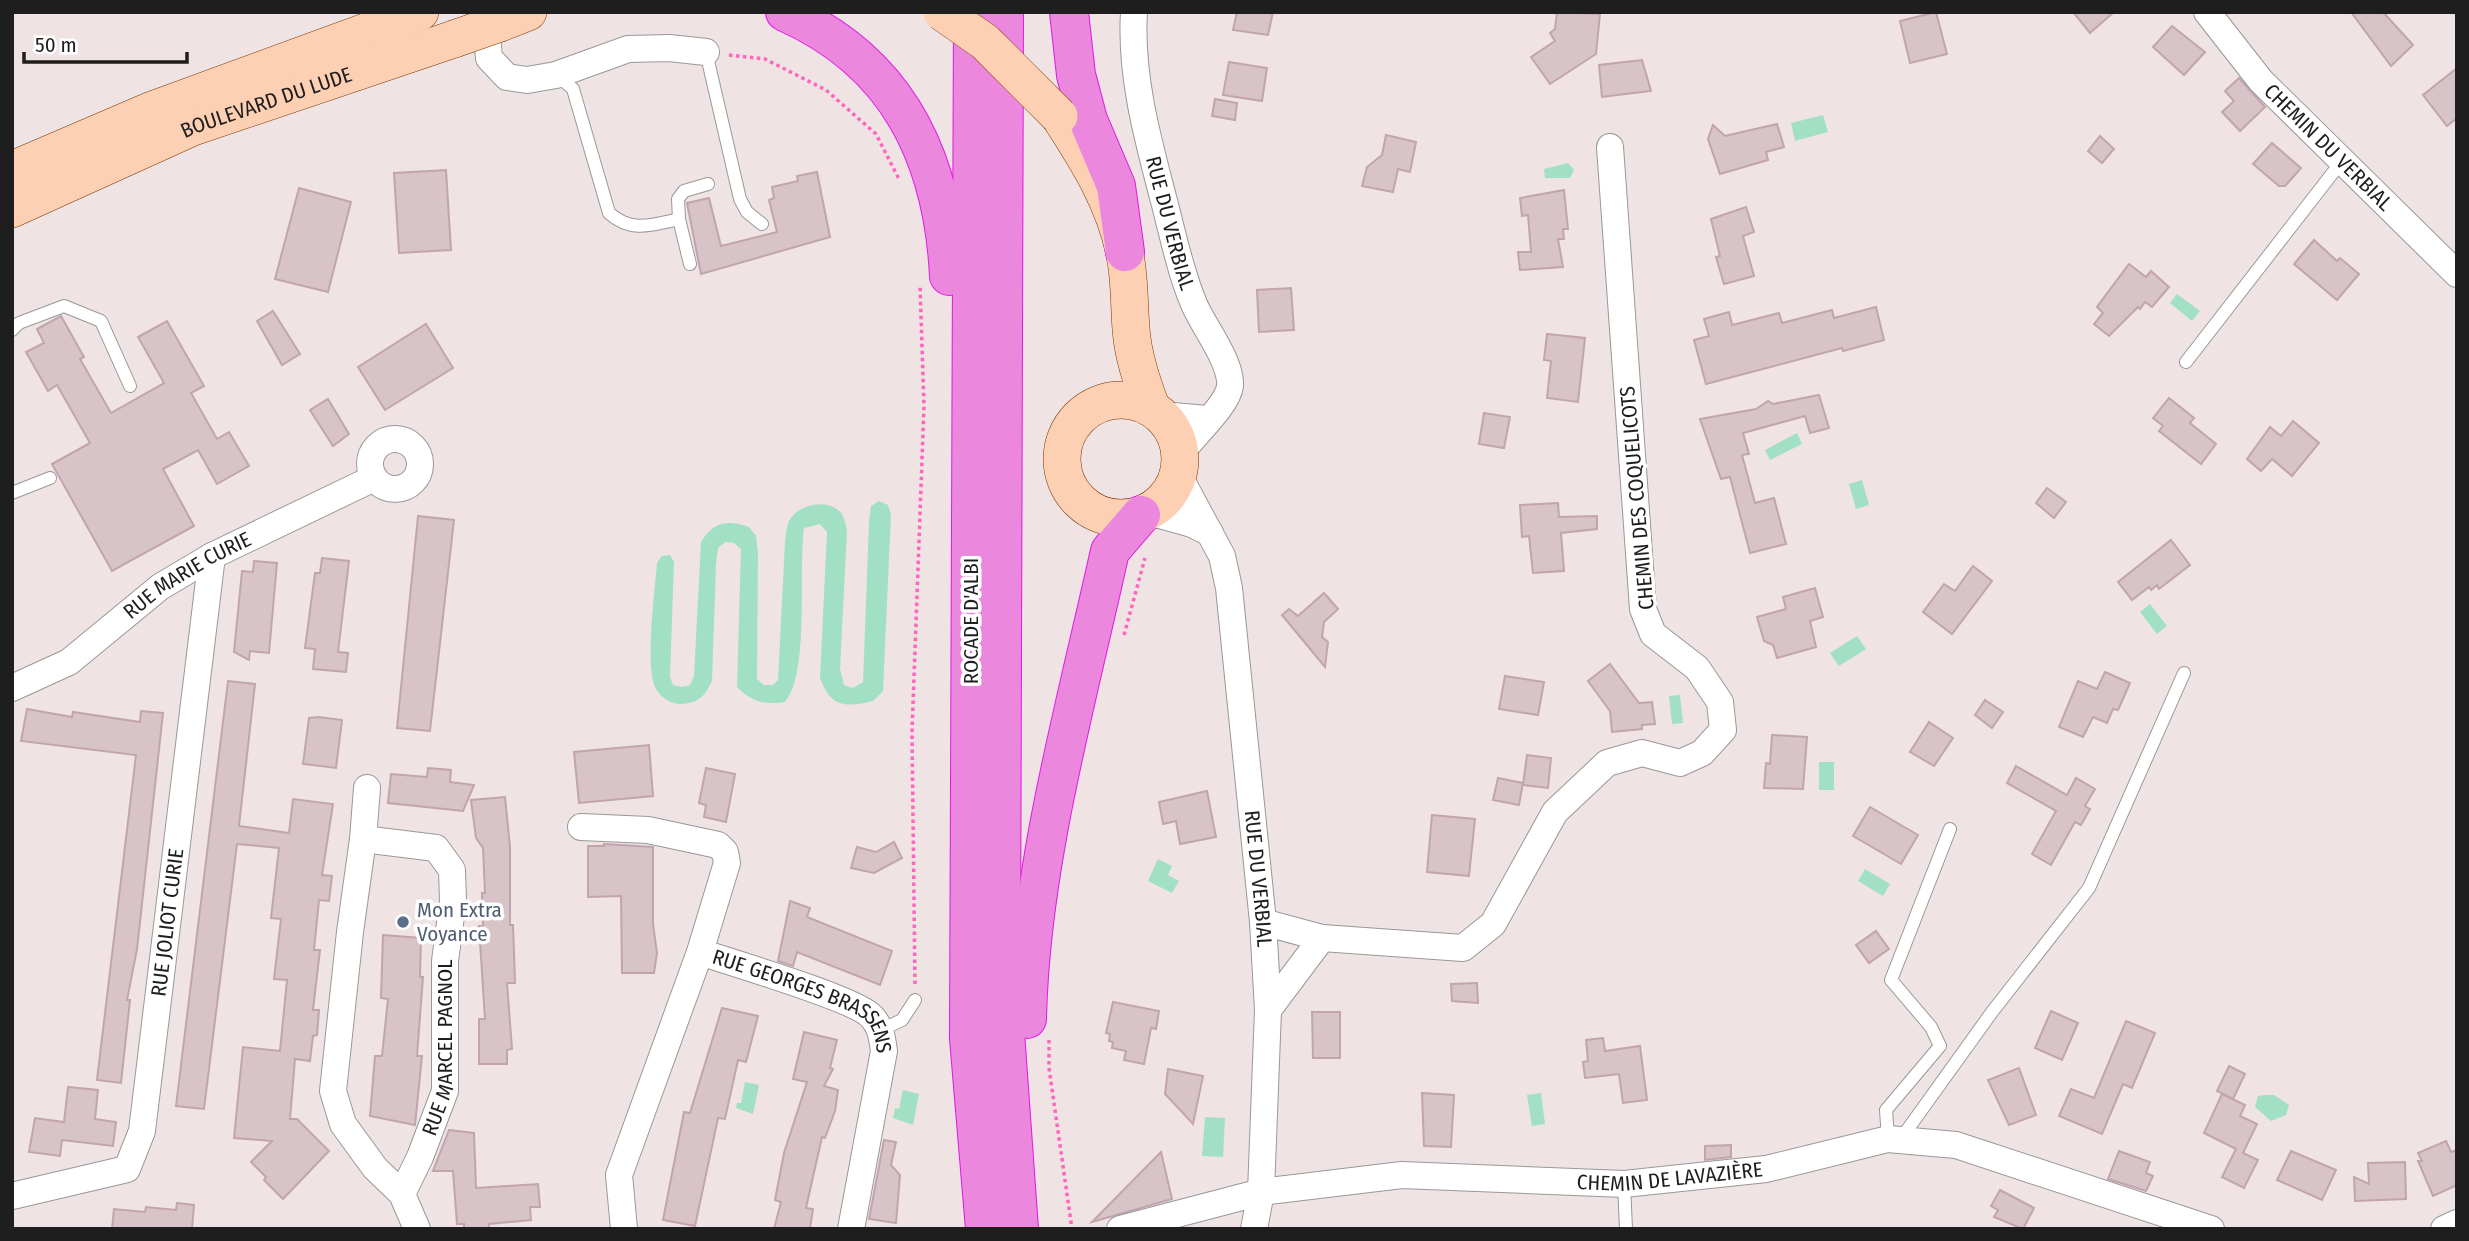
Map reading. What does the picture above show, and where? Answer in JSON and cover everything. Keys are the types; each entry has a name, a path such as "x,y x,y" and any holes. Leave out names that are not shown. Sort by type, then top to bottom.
{"highway":[{"path":"785,12 816,26 857,55 887,86 916,130 934,174 947,236 952,331 951,675 969,1038"},
{"name":"ROCADE D'ALBI","path":"973,12 969,1038 985,1229"},
{"name":"ROCADE D'ALBI","path":"1004,12 1001,964 1014,1187 1019,1229"},
{"path":"1069,12 1076,75 1087,120 1116,186 1125,252"},
{"path":"1014,1187 1027,1139 1028,966 1042,868 1111,551 1145,514"}],"main road":[{"name":"BOULEVARD DU LUDE","path":"14,167 152,110 421,12"},
{"path":"942,12 985,42 1059,116 1096,173 1125,252 1131,291 1131,330 1139,373 1156,411 1171,426 1179,464 1162,502 1145,514 1122,519 1103,516 1085,507 1068,484 1061,457 1065,438 1075,421 1090,408 1116,370 1131,330"},
{"name":"BOULEVARD DU LUDE","path":"12,209 193,127 454,39 504,16"},
{"path":"1090,408 1120,399 1156,411"}],"street":[{"name":"RUE DU VERBIAL","path":"1134,12 1134,57 1145,129 1176,250 1193,303 1228,365 1230,387 1220,407 1208,419 1179,464 1222,556 1229,588 1263,922 1269,1010 1261,1192 1254,1229"},
{"name":"CHEMIN DU VERBIAL","path":"2207,12 2261,81 2457,274"},
{"path":"504,16 489,58 507,77 527,80 556,75 628,49 669,48 706,52"},
{"name":"CHEMIN DES COQUELICOTS","path":"1263,922 1322,938 1463,948 1493,924 1555,812 1607,763 1642,753 1680,763 1702,753 1723,730 1720,702 1697,668 1653,634 1643,609 1610,147"},
{"path":"1156,411 1208,419"},
{"name":"RUE MARIE CURIE","path":"12,688 69,662 160,587 212,556 374,478"},
{"path":"1145,514 1192,524 1210,533"},
{"name":"RUE JOLIOT CURIE","path":"12,1196 127,1169 142,1131 212,556"},
{"path":"367,788 333,1091 343,1124 375,1168 401,1194 417,1229"},
{"path":"581,827 649,830 718,845 724,852 727,863 700,952"},
{"name":"RUE MARCEL PAGNOL","path":"363,839 436,848 452,870 453,901 445,961 445,1091 420,1157 401,1194"},
{"path":"1269,1010 1322,938"},
{"name":"RUE GEORGES BRASSENS","path":"624,1229 619,1175 700,952 847,1003 871,1014 881,1030 884,1051 851,1229"},
{"name":"CHEMIN DE LAVAZIÈRE","path":"1119,1229 1261,1192 1402,1175 1624,1184 1766,1168 1894,1140 1956,1145 2165,1222 2211,1229"},
{"path":"2444,1229 2457,1223"}],"lane":[{"path":"706,52 740,199 747,212 762,224"},
{"path":"556,75 573,89 609,213 619,223 638,228 679,219"},
{"path":"2186,362 2342,161"},
{"path":"690,264 679,219 678,199 684,191 708,184"},
{"path":"12,330 19,323 64,306 101,321 130,386"},
{"path":"12,493 50,478"},
{"path":"1894,1140 2089,888 2185,673"},
{"path":"1894,1140 1886,1110 1940,1046 1931,1027 1891,980 1950,829"},
{"path":"881,1030 902,1020 915,1000"},
{"path":"1624,1184 1626,1229"}],"path":[{"path":"706,52 765,59 826,90 876,134 905,192"},
{"path":"915,1000 912,733 924,406 920,283"},
{"path":"1120,648 1146,554"},
{"path":"1049,1029 1049,1068 1072,1229"}],"shaded area":[{"path":"1823,115 1828,132 1795,141 1791,123"},
{"path":"1568,163 1574,170 1570,178 1545,178 1544,169"},
{"path":"2177,294 2200,311 2192,321 2170,303"},
{"path":"1797,433 1802,444 1770,460 1765,450"},
{"path":"1862,480 1869,505 1856,509 1849,484"},
{"path":"879,501 888,505 891,514 883,691 873,701 840,703 829,695 820,678 827,532 820,524 804,528 798,668 793,688 785,702 759,701 737,687 741,549 734,543 725,542 718,548 716,564 712,681 703,695 692,702 676,704 659,693 652,677 651,645 657,563 662,556 670,555 674,562 670,677 673,685 682,687 690,685 694,676 701,542 710,530 721,524 734,523 749,527 756,536 758,553 757,679 764,685 773,685 778,680 787,526 799,510 822,504 842,514 847,530 840,669 844,685 853,688 863,682 869,522 871,506"},
{"path":"2150,604 2167,626 2157,634 2140,612"},
{"path":"1857,636 1866,649 1839,666 1830,653"},
{"path":"1680,695 1683,723 1672,724 1669,696"},
{"path":"1819,762 1834,762 1834,790 1819,790"},
{"path":"1158,859 1172,866 1168,875 1179,881 1172,893 1148,881"},
{"path":"1865,869 1890,884 1883,896 1858,881"},
{"path":"745,1082 759,1085 753,1114 736,1108 737,1103 741,1103"},
{"path":"903,1090 919,1094 913,1125 893,1118 895,1108 899,1109"},
{"path":"1541,1093 1545,1124 1532,1126 1527,1095"},
{"path":"2274,1095 2289,1105 2286,1115 2271,1121 2255,1107 2258,1096"},
{"path":"1205,1117 1225,1118 1223,1157 1202,1156"}],"building":[{"path":"1237,12 1273,12 1268,35 1233,30"},
{"path":"1557,12 1600,14 1596,54 1550,84 1531,57 1555,41 1550,33 1555,29"},
{"path":"1936,12 1947,54 1910,63 1900,21"},
{"path":"2073,12 2114,12 2090,33"},
{"path":"2351,12 2383,12 2413,45 2391,66"},
{"path":"2172,26 2205,52 2184,75 2153,47"},
{"path":"1642,60 1651,91 1602,97 1599,65"},
{"path":"1229,62 1267,68 1262,101 1223,95"},
{"path":"2457,68 2457,118 2447,126 2423,95"},
{"path":"2239,78 2265,107 2240,131 2222,112 2234,101 2225,91"},
{"path":"1215,99 1237,103 1235,120 1212,116"},
{"path":"1777,124 1784,147 1766,152 1768,160 1720,174 1708,139 1713,125 1725,136"},
{"path":"1386,135 1416,142 1410,172 1398,169 1393,192 1362,186 1367,167 1382,155"},
{"path":"2100,136 2114,149 2102,163 2088,151"},
{"path":"2272,143 2301,168 2285,186 2279,186 2253,164"},
{"path":"446,170 451,250 399,253 394,173"},
{"path":"817,172 830,237 701,274 687,203 709,198 721,246 777,232 769,200 774,198 772,187 798,181 797,176"},
{"path":"299,188 351,202 328,292 275,279"},
{"path":"1564,190 1568,229 1563,229 1564,239 1558,239 1563,267 1520,270 1518,252 1531,252 1528,215 1522,216 1520,198"},
{"path":"1746,207 1754,232 1743,236 1754,276 1724,284 1716,257 1720,256 1711,219"},
{"path":"2314,240 2337,261 2340,258 2359,274 2337,300 2294,264"},
{"path":"2129,264 2146,277 2151,271 2169,287 2152,307 2145,302 2109,336 2094,324 2103,313 2097,307"},
{"path":"1291,288 1294,330 1259,332 1257,290"},
{"path":"1876,307 1884,340 1843,351 1842,348 1706,384 1694,340 1709,336 1704,319 1729,312 1732,325 1779,313 1782,323 1832,310 1834,318"},
{"path":"273,311 300,354 282,365 257,321"},
{"path":"61,316 84,357 80,359 111,413 164,383 138,337 167,321 204,386 191,393 217,439 229,432 249,466 217,484 198,450 163,469 194,526 112,571 52,464 90,443 57,385 48,391 26,352 44,343 37,329"},
{"path":"426,324 453,368 385,410 358,367"},
{"path":"1547,334 1585,338 1578,402 1547,398 1551,361 1544,360"},
{"path":"1819,395 1829,428 1810,433 1805,416 1743,433 1749,454 1742,455 1755,503 1774,498 1786,544 1750,553 1730,477 1721,479 1700,419 1756,409 1768,401 1773,404"},
{"path":"2169,398 2194,418 2190,423 2216,444 2201,464 2159,431 2163,426 2153,418"},
{"path":"328,399 349,434 333,446 310,410"},
{"path":"1484,413 1510,417 1504,448 1479,444"},
{"path":"2293,421 2319,443 2292,476 2272,459 2261,471 2247,459 2270,427 2281,436"},
{"path":"2047,488 2066,502 2054,518 2036,503"},
{"path":"1558,503 1559,517 1597,516 1597,529 1561,533 1564,571 1533,573 1529,536 1522,537 1520,505"},
{"path":"418,516 454,520 430,731 397,728"},
{"path":"2171,540 2190,565 2159,589 2157,585 2151,590 2149,587 2132,600 2118,582"},
{"path":"322,558 349,561 338,652 348,653 346,672 313,669 315,649 305,648 315,573 320,573"},
{"path":"254,561 277,563 269,653 250,651 249,660 234,652 242,571 253,572"},
{"path":"1973,566 1992,581 1952,634 1923,612 1944,584 1955,591"},
{"path":"1815,588 1823,617 1810,621 1816,647 1777,658 1773,645 1764,641 1757,617 1786,609 1783,597"},
{"path":"1324,593 1338,609 1324,622 1322,637 1328,642 1325,667 1282,615 1289,609 1298,616"},
{"path":"1610,664 1639,703 1652,702 1655,724 1642,725 1642,729 1612,732 1610,711 1588,681"},
{"path":"2105,672 2130,683 2118,710 2113,709 2107,723 2093,717 2083,737 2059,727 2078,681 2097,689"},
{"path":"1505,676 1544,682 1538,715 1499,709"},
{"path":"228,681 255,684 239,826 289,833 293,799 333,804 322,875 332,876 329,901 319,900 314,950 320,950 313,1010 319,1010 317,1035 313,1036 310,1061 295,1059 290,1119 297,1119 329,1151 283,1199 251,1162 272,1141 234,1138 243,1047 280,1051 287,980 274,979 281,919 271,918 279,848 237,844 204,1109 176,1106"},
{"path":"1985,700 2003,712 1992,728 1975,715"},
{"path":"27,709 72,717 73,712 140,722 141,711 163,713 137,949 127,1000 130,1000 121,1083 97,1080 136,755 21,741"},
{"path":"309,718 342,720 336,768 303,764"},
{"path":"1929,722 1953,738 1934,766 1910,752"},
{"path":"1772,735 1807,737 1803,789 1764,788 1766,763 1770,764"},
{"path":"649,745 653,796 579,803 574,752"},
{"path":"1527,755 1551,758 1548,788 1523,785"},
{"path":"2016,766 2067,795 2076,778 2095,789 2085,806 2090,809 2081,825 2075,822 2051,865 2032,854 2056,811 2007,783"},
{"path":"428,768 451,770 450,782 474,785 463,811 388,803 391,774 427,777"},
{"path":"706,768 735,774 726,822 704,817 706,805 699,803"},
{"path":"1498,778 1523,783 1519,805 1493,800"},
{"path":"1207,791 1216,837 1180,844 1176,821 1163,824 1159,802"},
{"path":"505,797 510,847 510,925 513,925 515,983 507,983 512,1049 507,1050 507,1064 479,1064 479,1019 485,1019 479,926 483,926 482,893 485,893 483,848 476,838 471,800"},
{"path":"1870,807 1918,835 1901,864 1853,836"},
{"path":"1432,815 1475,819 1469,876 1427,872"},
{"path":"894,842 902,858 874,873 851,868 857,847 876,852"},
{"path":"604,844 653,847 653,924 657,953 654,973 622,973 621,896 588,897 588,846"},
{"path":"790,901 810,908 807,917 892,951 880,985 797,952 793,966 778,961"},
{"path":"1876,931 1889,949 1869,963 1856,945"},
{"path":"383,935 421,938 420,977 423,977 417,1056 422,1056 415,1125 370,1116 375,1056 382,1056 388,999 381,998"},
{"path":"1477,983 1478,1003 1452,1001 1451,984"},
{"path":"1113,1002 1159,1011 1156,1029 1151,1028 1144,1064 1124,1060 1126,1051 1112,1048 1110,1034 1106,1033"},
{"path":"722,1008 758,1016 746,1062 738,1060 725,1119 718,1118 695,1226 663,1220 684,1112 690,1113"},
{"path":"2051,1011 2078,1023 2062,1060 2035,1048"},
{"path":"1312,1012 1340,1012 1340,1058 1313,1058"},
{"path":"2126,1021 2155,1033 2132,1088 2123,1084 2102,1134 2059,1116 2071,1089 2094,1098"},
{"path":"804,1032 837,1040 830,1068 833,1069 824,1086 838,1090 835,1111 825,1138 822,1137 806,1208 813,1209 810,1229 774,1229 781,1202 775,1200 784,1153 807,1082 793,1079"},
{"path":"1603,1038 1605,1051 1640,1046 1647,1100 1623,1103 1619,1074 1585,1078 1583,1062 1588,1061 1586,1040"},
{"path":"2229,1066 2245,1074 2233,1099 2217,1091"},
{"path":"2019,1068 2036,1115 2009,1125 1988,1080"},
{"path":"1168,1069 1203,1076 1193,1124 1165,1094"},
{"path":"68,1087 98,1090 95,1119 116,1122 113,1146 62,1140 60,1156 29,1152 35,1118 64,1122"},
{"path":"1422,1093 1454,1095 1451,1147 1424,1146"},
{"path":"2222,1094 2245,1105 2240,1116 2257,1124 2243,1153 2258,1160 2244,1188 2222,1177 2236,1149 2204,1133"},
{"path":"449,1130 474,1133 476,1188 538,1184 540,1207 530,1207 531,1220 489,1224 489,1229 464,1229 464,1224 457,1224 453,1171 433,1171"},
{"path":"884,1140 896,1142 891,1165 900,1175 896,1223 869,1219"},
{"path":"2446,1141 2451,1152 2457,1150 2457,1185 2433,1196 2418,1161 2422,1161 2418,1153"},
{"path":"1731,1145 1731,1157 1705,1160 1705,1146"},
{"path":"2119,1151 2150,1162 2146,1173 2153,1176 2146,1191 2108,1179"},
{"path":"2291,1151 2336,1170 2322,1200 2277,1180"},
{"path":"1161,1152 1172,1199 1092,1222"},
{"path":"2405,1162 2406,1199 2355,1201 2354,1177 2369,1184 2368,1163"},
{"path":"2000,1190 2034,1208 2023,1229 1994,1217 1998,1210 1991,1206"},
{"path":"177,1203 194,1205 192,1229 112,1229 114,1209 145,1212 146,1207 176,1210"}],"place":[{"name":"Mon Extra Voyance","path":"403,922"}]}
